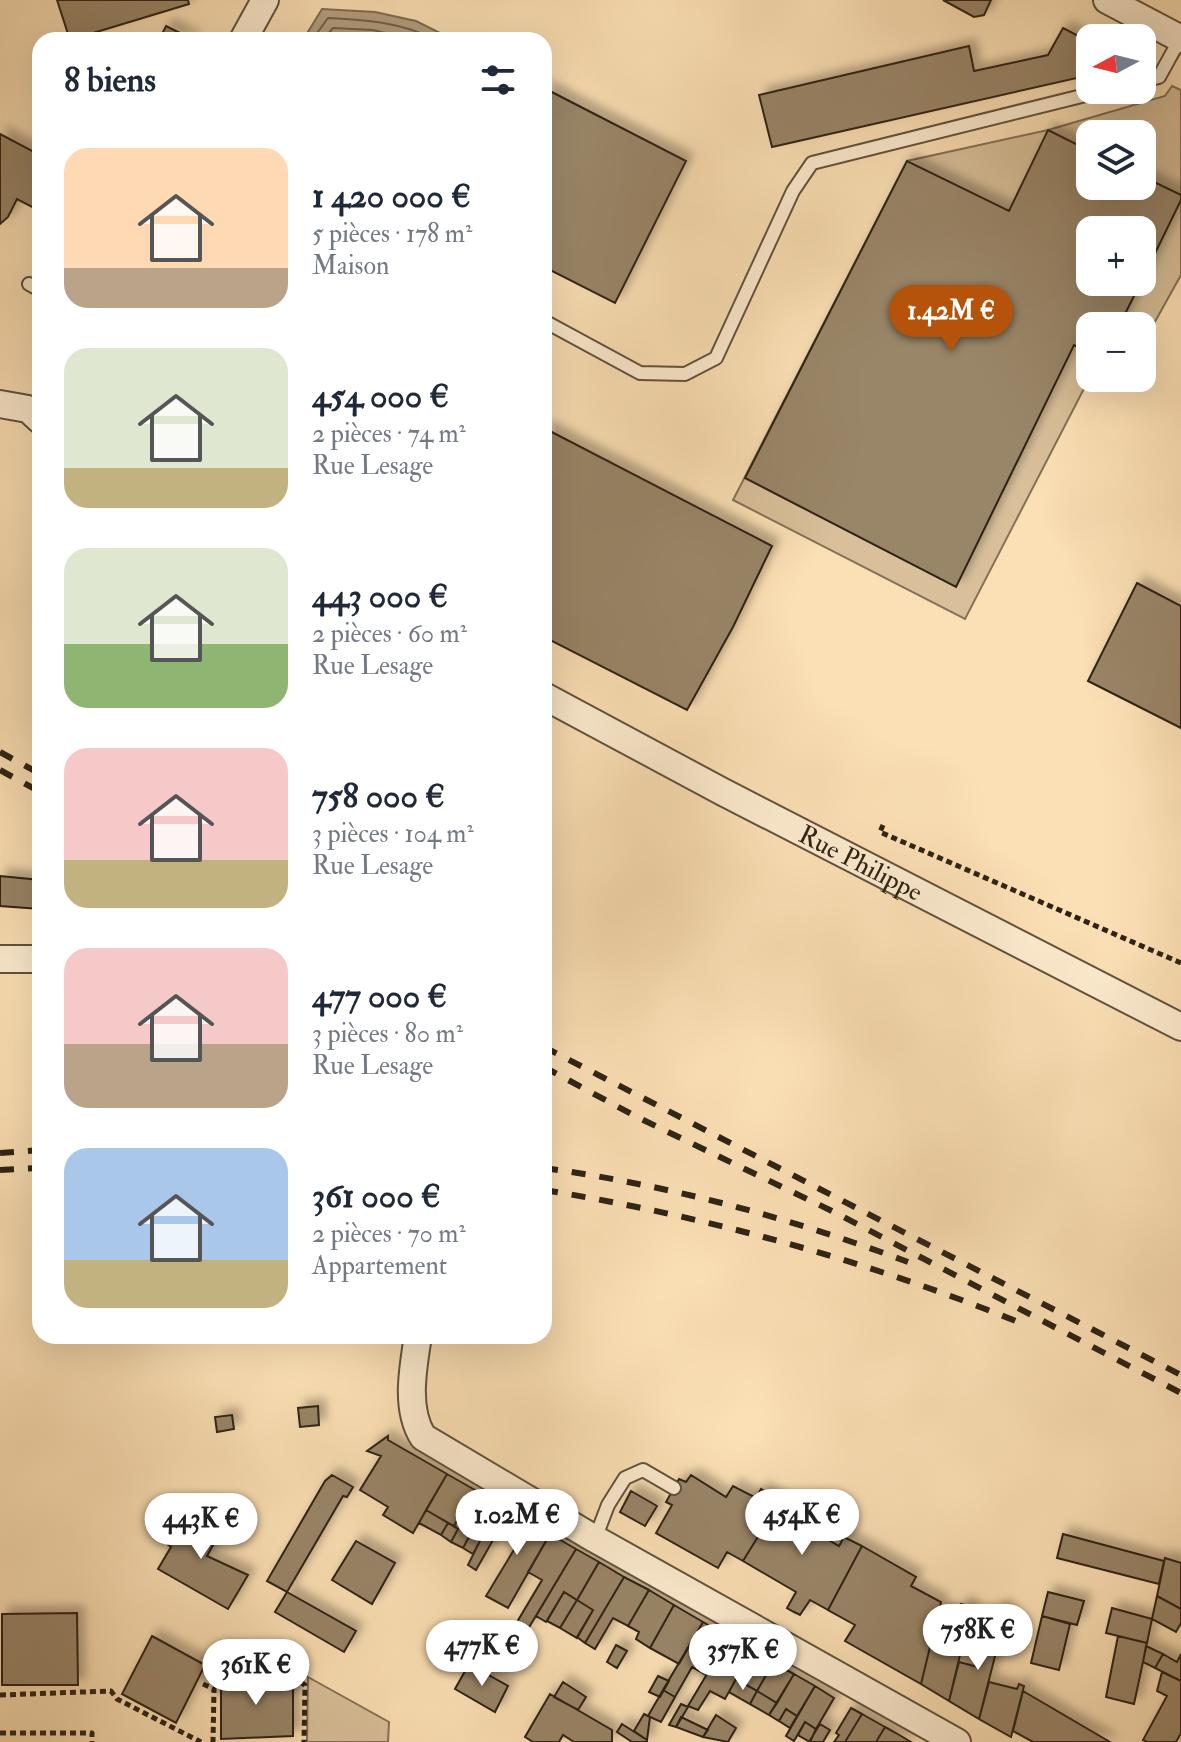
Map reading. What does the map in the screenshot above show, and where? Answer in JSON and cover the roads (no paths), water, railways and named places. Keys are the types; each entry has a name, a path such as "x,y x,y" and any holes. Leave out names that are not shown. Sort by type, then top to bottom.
{"street":[{"path":"247,32 265,0"},
{"path":"1107,0 1181,39"},
{"path":"0,404 32,409"},
{"name":"Rue Philippe","path":"552,700 723,792 1181,1027"},
{"path":"0,959 32,959"},
{"path":"417,1344 413,1413 423,1437 595,1539 957,1742"}],"lane":[{"path":"1156,78 1181,39"},
{"path":"552,325 640,373 685,374 716,358 793,191 812,163 1076,97"},
{"path":"595,1539 608,1505 625,1478 643,1470 674,1488"}],"water":[{"path":"322,9 375,12 416,21 438,32 308,32"}],"railway":[{"path":"0,752 32,770"},
{"path":"0,770 32,788"},
{"path":"552,1051 1181,1375"},
{"path":"552,1071 637,1117 834,1212 1181,1393"},
{"path":"0,1153 32,1151"},
{"path":"0,1170 32,1168"},
{"path":"552,1169 729,1205 819,1231 908,1262"},
{"path":"552,1191 668,1214 790,1244 910,1282 1028,1326"}]}
